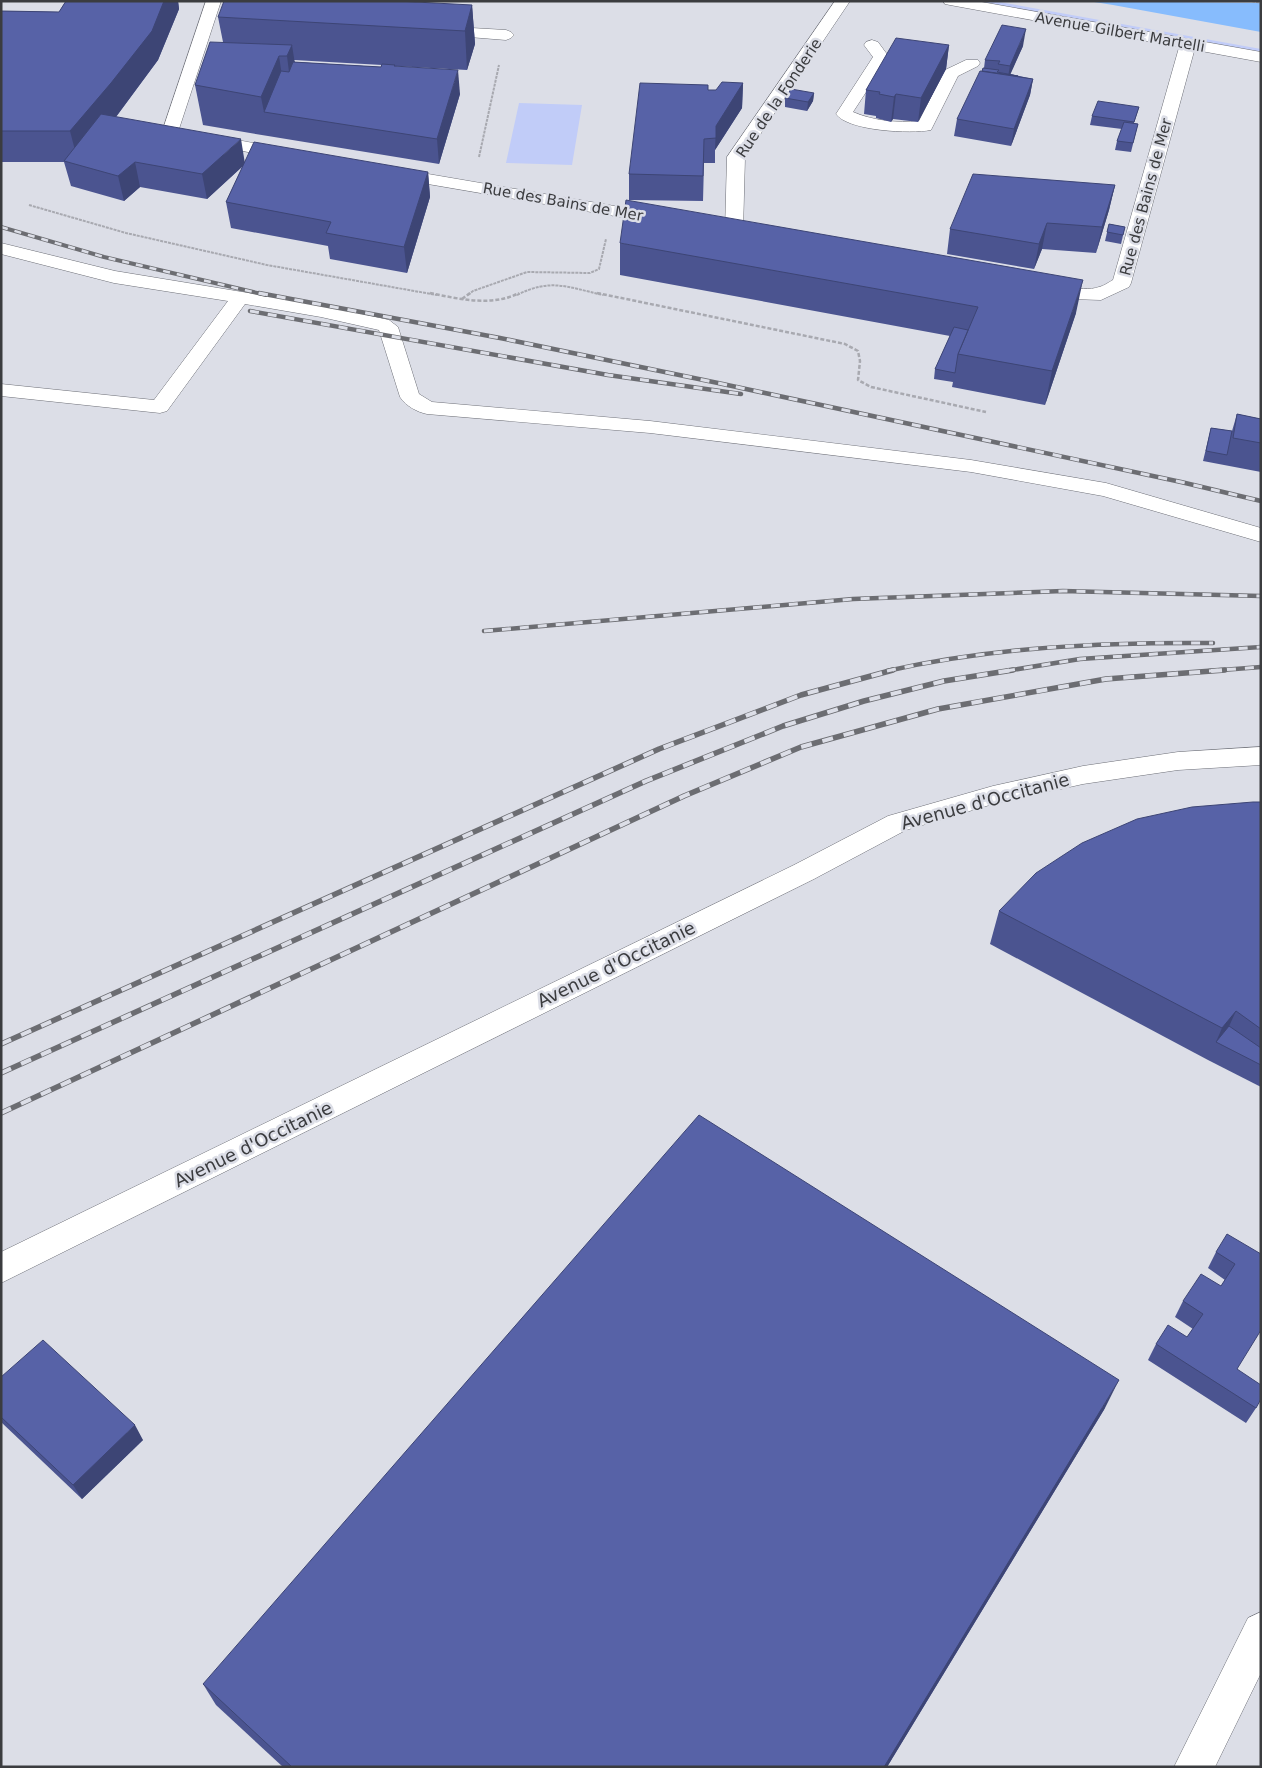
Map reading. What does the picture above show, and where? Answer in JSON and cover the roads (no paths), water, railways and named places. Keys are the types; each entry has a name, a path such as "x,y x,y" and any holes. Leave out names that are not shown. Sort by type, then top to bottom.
{"street":[{"path":"214,1 170,132 306,158"},
{"name":"Rue de la Fonderie","path":"734,231 736,157 843,1"},
{"name":"Avenue Gilbert Martelli","path":"950,1 1261,57"},
{"name":"Avenue Gilbert Martelli","path":"1007,1 1261,46"},
{"path":"208,18 228,19"},
{"path":"419,30 506,35"},
{"name":"Rue des Bains de Mer","path":"1026,285 1071,293 1101,294 1122,284 1188,44"},
{"path":"872,45 881,57 844,114 855,120 906,128 925,126 951,73 972,63"},
{"name":"Rue des Bains de Mer","path":"374,170 678,222"},
{"path":"715,228 753,234"},
{"path":"1,248 114,277 321,311 382,324 388,328 410,397 427,408 650,427 971,466 1106,490 1261,535"},
{"path":"1,390 160,407 241,297"},
{"name":"Avenue d'Occitanie","path":"1,1268 795,876 897,823 993,795 1083,775 1178,761 1261,756"},
{"path":"1194,1767 1261,1631"}],"railway":[{"path":"1,227 104,257 266,295"},
{"path":"259,293 500,338 718,383 1181,482 1261,501"},
{"path":"250,311 608,375 741,394"},
{"path":"484,631 853,599 1063,591 1261,596"},
{"path":"887,671 968,656 1008,651 1090,645 1213,643"},
{"path":"1006,671 1080,659 1261,647"},
{"path":"1209,671 1261,667"},
{"path":"1,1044 659,749 801,695 893,670"},
{"path":"1,1073 646,781 783,726 864,701 944,681 1013,670"},
{"path":"1,1113 684,796 801,747 938,709 1106,679 1225,670"}]}
